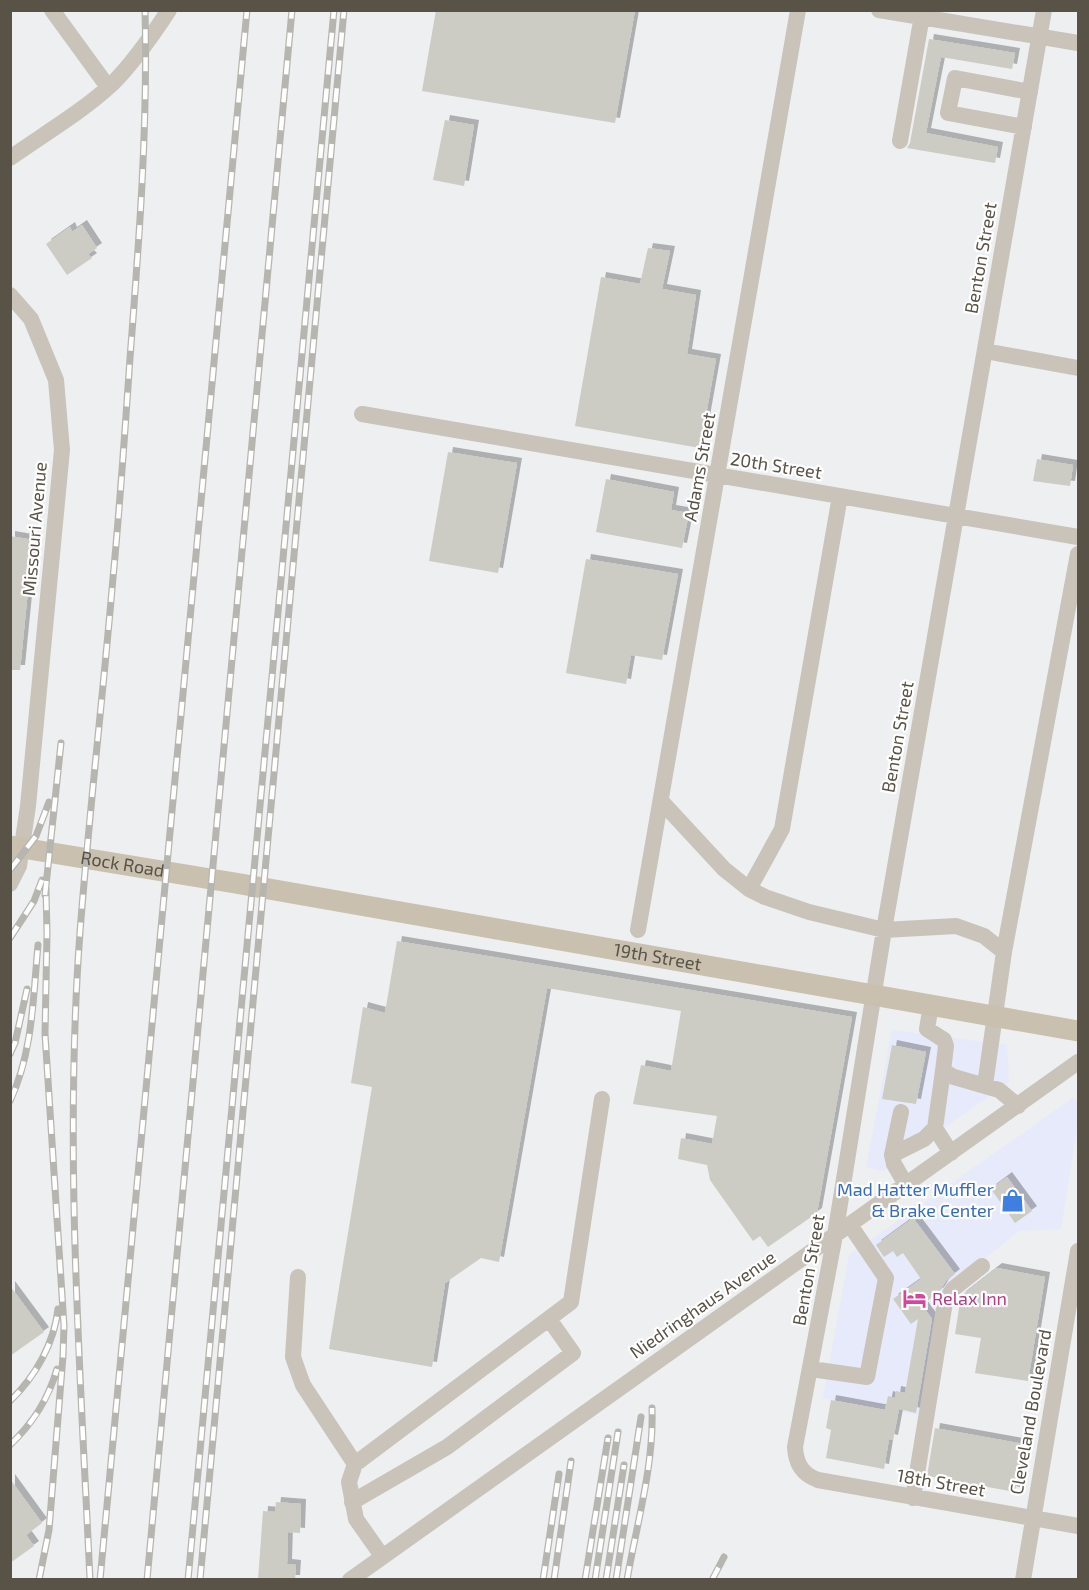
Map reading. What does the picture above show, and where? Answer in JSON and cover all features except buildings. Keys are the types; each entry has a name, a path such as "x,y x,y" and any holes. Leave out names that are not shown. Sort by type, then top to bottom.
{"main road":[{"name":"Rock Road","path":"10,846 235,883"},
{"name":"19th Street","path":"235,883 1078,1031"}],"street":[{"path":"52,10 108,87"},
{"path":"10,158 108,87 146,45 169,10"},
{"name":"Adams Street","path":"638,930 798,10"},
{"path":"879,10 923,14 1078,43"},
{"name":"Benton Street","path":"801,1469 796,1459 795,1447 835,1235 884,930 1044,10"},
{"path":"900,141 923,14"},
{"path":"1024,127 948,113 955,78 1029,92"},
{"name":"Missouri Avenue","path":"10,295 31,319 56,380 62,450 28,806 19,866 10,884"},
{"path":"985,351 1078,368"},
{"name":"20th Street","path":"362,414 718,477 1078,537"},
{"path":"749,889 782,829 840,496"},
{"path":"985,1085 1005,952 1078,554"},
{"path":"661,801 723,869 749,889 783,904 884,930 956,926 984,936 1005,952"},
{"path":"892,1155 924,1139 935,1128 946,1046 944,1040 927,1029 931,1005"},
{"name":"Niedringhaus Avenue","path":"350,1580 1078,1062"},
{"path":"943,1071 963,1080 999,1090 1018,1106"},
{"path":"382,1556 357,1519 352,1502 349,1482 355,1464 571,1302 602,1099"},
{"path":"901,1112 892,1155 894,1164 906,1185"},
{"path":"935,1128 951,1153"},
{"path":"811,1369 867,1377 886,1278 850,1225"},
{"name":"Cleveland Boulevard","path":"1023,1580 1078,1251"},
{"path":"913,1498 945,1302 953,1289 982,1266"},
{"path":"298,1277 293,1357 303,1385 355,1464"},
{"path":"352,1502 447,1447 573,1353 549,1319"},
{"name":"18th Street","path":"801,1469 808,1476 818,1480 1078,1526"}],"shaded area":[{"path":"892,1030 1007,1045 1009,1082 883,1171 866,1167"},
{"path":"1073,1098 1078,1102 1078,1121 1061,1229 1019,1231 959,1279 924,1416 823,1398 849,1255"}],"railway":[{"path":"90,1580 75,1256 73,1175 75,1013 80,932 118,523 137,271 144,140 145,10"},
{"path":"100,1580 247,10"},
{"path":"147,1580 292,10"},
{"path":"188,1580 334,10"},
{"path":"200,1580 344,10"},
{"path":"45,895 61,743"},
{"path":"10,870 36,836 49,802"},
{"path":"10,938 34,901 42,880"},
{"path":"39,1580 49,1530 64,1326 45,1034 46,888"},
{"path":"10,1101 18,1082 28,1044 38,945"},
{"path":"10,1054 15,1043 27,989"},
{"path":"10,1401 42,1359 52,1335 58,1309"},
{"path":"10,1445 39,1410 57,1369"},
{"path":"627,1580 648,1473 652,1408"},
{"path":"616,1580 641,1417"},
{"path":"595,1580 618,1432"},
{"path":"585,1580 608,1438"},
{"path":"554,1580 571,1461"},
{"path":"606,1580 624,1465"},
{"path":"543,1580 559,1474"},
{"path":"712,1580 724,1557"}],"place":[{"name":"Mad Hatter Muffler & Brake Center","path":"1012,1200"},
{"name":"Relax Inn","path":"914,1299"}]}
